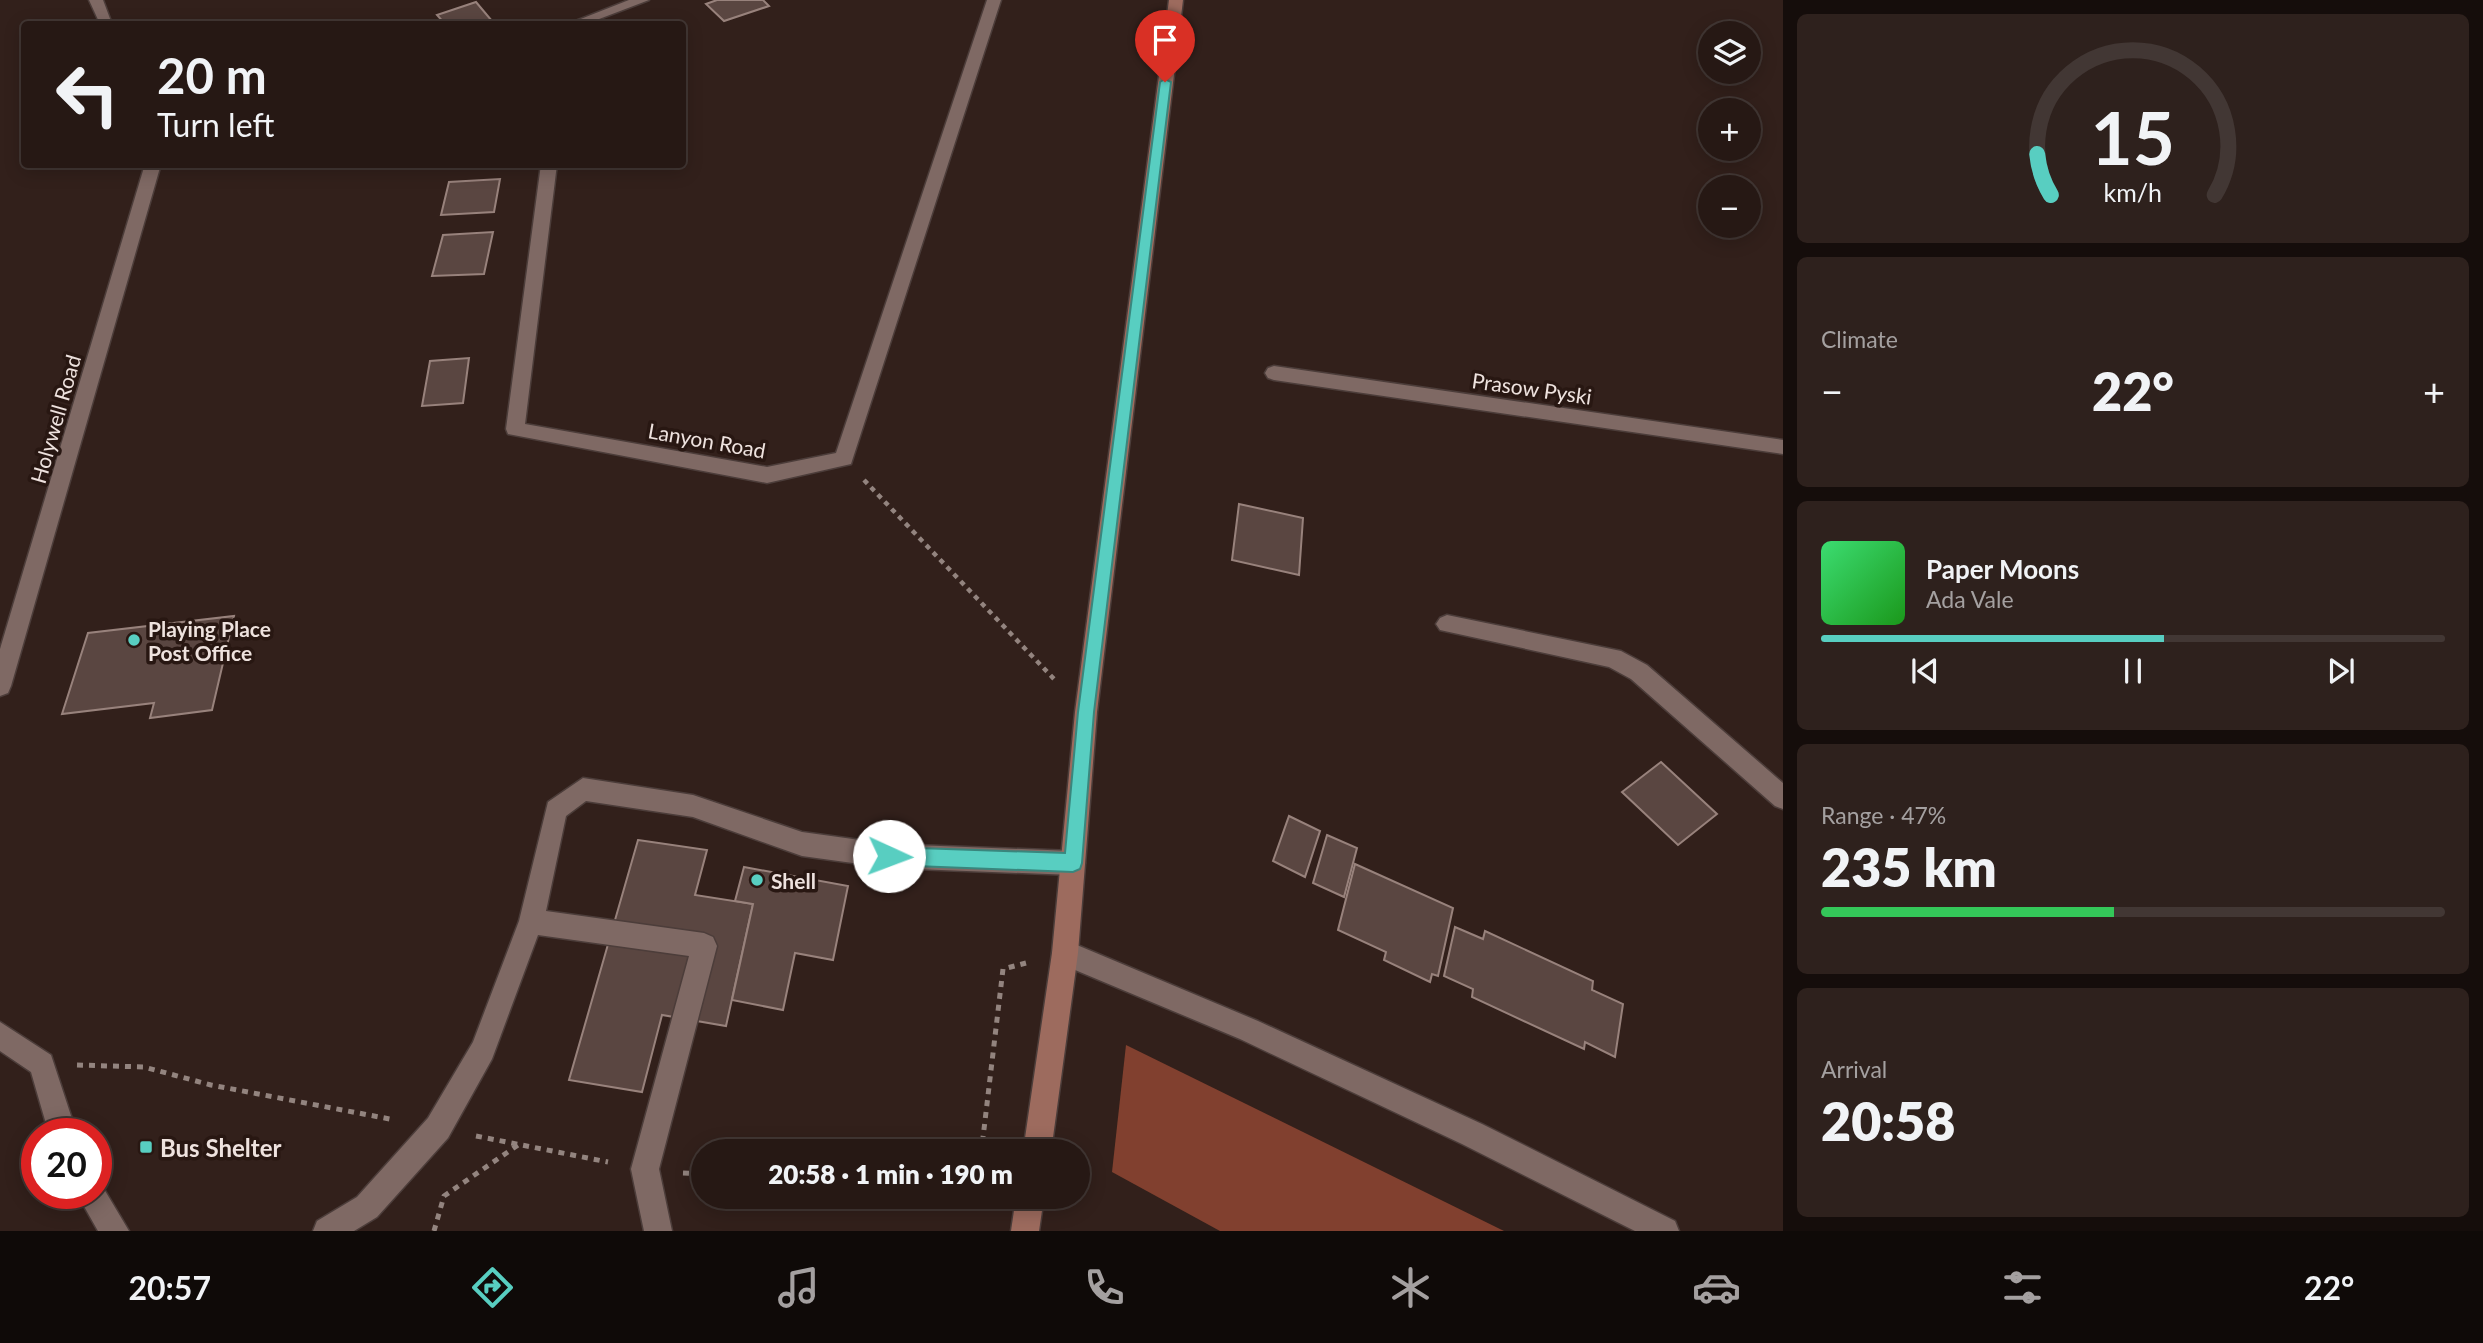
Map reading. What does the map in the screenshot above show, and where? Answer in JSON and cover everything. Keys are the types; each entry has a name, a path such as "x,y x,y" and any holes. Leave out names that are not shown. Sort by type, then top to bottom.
{"main road":[{"path":"1039,1139 1065,953 1086,712 1176,0"},
{"path":"1025,1231 1028,1209"}],"street":[{"path":"94,0 104,21"},
{"path":"583,21 642,0"},
{"path":"844,459 994,0"},
{"name":"Holywell Road","path":"0,686 152,168"},
{"name":"Lanyon Road","path":"548,168 514,429 767,475 844,459"},
{"name":"Prasow Pyski","path":"1274,373 1783,447"},
{"path":"1447,624 1613,658 1639,672 1783,798"},
{"path":"327,1231 367,1207 438,1128 484,1050 531,921 556,810 583,789 693,806 802,844 889,856 1073,863"},
{"path":"531,921 704,946 645,1170 658,1231"},
{"path":"1065,953 1249,1030 1472,1134 1665,1231"},
{"path":"0,1035 42,1064 58,1118"},
{"path":"101,1209 115,1231"}],"path":[{"path":"844,459 1086,712"},
{"path":"983,1139 1003,969 1065,953"},
{"path":"42,1064 144,1067 211,1085 645,1170 691,1173"},
{"path":"434,1231 444,1196 519,1145"}],"shaded area":[{"path":"1126,1045 1504,1231 1220,1231 1112,1172"}],"building":[{"path":"717,0 763,0 769,6 724,21 706,4"},
{"path":"476,2 492,21 442,21 437,15"},
{"path":"500,179 494,212 441,215 449,182"},
{"path":"493,232 484,274 432,276 443,235"},
{"path":"469,358 463,403 422,406 430,361"},
{"path":"1239,504 1303,518 1299,575 1232,560"},
{"path":"234,616 212,710 150,718 154,703 62,714 88,633"},
{"path":"1661,762 1717,814 1678,845 1622,792"},
{"path":"1289,816 1320,831 1305,877 1273,861"},
{"path":"1327,835 1357,848 1344,897 1313,883"},
{"path":"638,840 707,850 695,895 753,904 726,1026 662,1015 642,1092 569,1080"},
{"path":"1355,864 1453,908 1438,976 1432,974 1430,982 1384,960 1386,952 1338,930"},
{"path":"744,867 848,886 833,960 795,953 783,1010 732,1000 753,904 735,901"},
{"path":"1455,927 1483,939 1485,931 1593,981 1592,990 1623,1004 1615,1057 1585,1042 1584,1049 1472,997 1473,989 1444,976"}],"place":[{"name":"Playing Place Post Office","path":"134,640"},
{"name":"Shell","path":"757,880"},
{"name":"Bus Shelter","path":"146,1147"}],"route":[{"path":"889,856 1073,863 1086,712 1165,82"}]}
